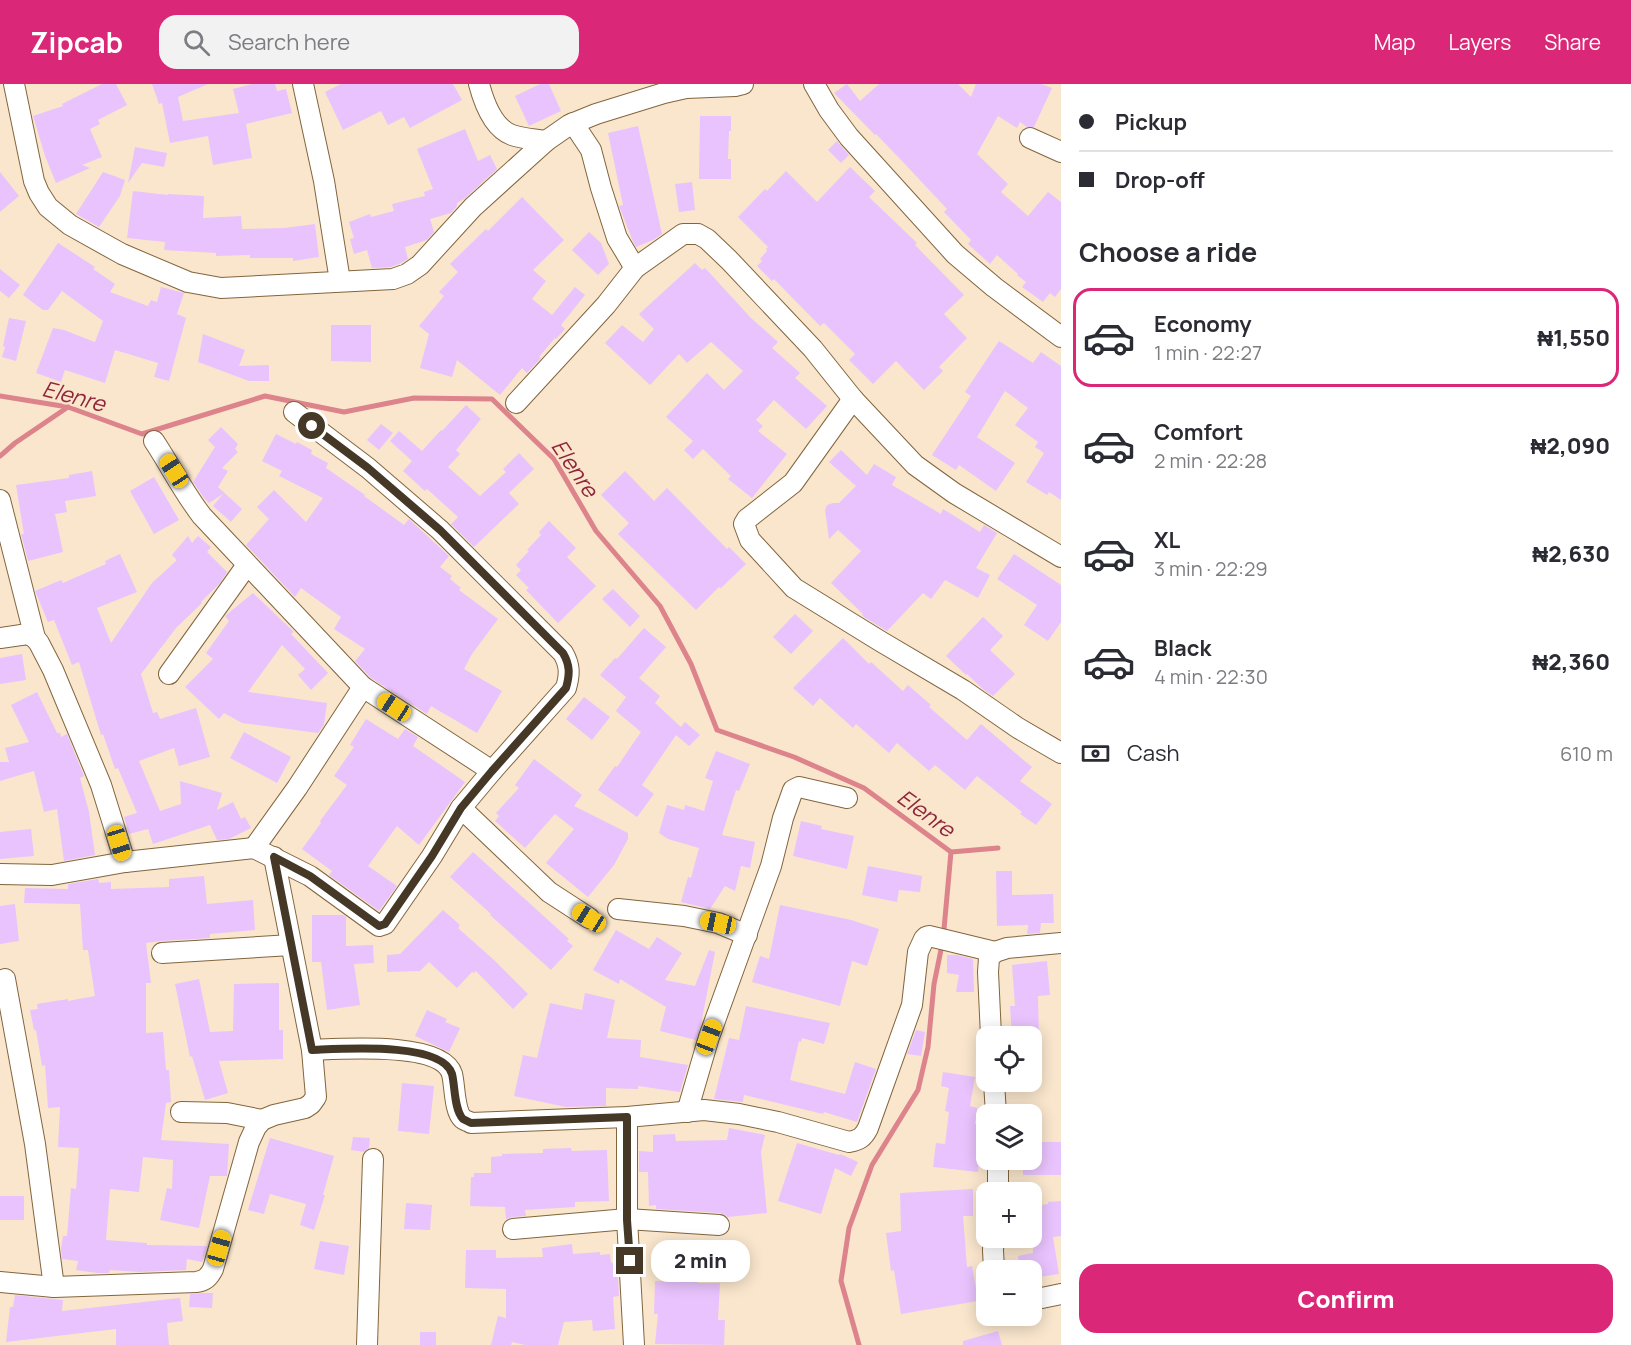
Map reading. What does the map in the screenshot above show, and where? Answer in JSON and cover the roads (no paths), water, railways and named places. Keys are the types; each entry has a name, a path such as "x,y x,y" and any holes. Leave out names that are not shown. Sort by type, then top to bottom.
{"street":[{"path":"14,84 34,181 48,207 70,225 122,254 188,282 221,288 393,279 407,274 420,265 473,207 546,141 573,123 664,93 686,88 743,84"},
{"path":"303,84 324,181 340,281"},
{"path":"479,84 495,122 504,131 514,136 546,141"},
{"path":"814,84 829,110 849,136 955,254 994,287 1061,337"},
{"path":"573,123 591,150 617,238 635,268"},
{"path":"1030,138 1061,152"},
{"path":"516,402 606,305 635,268 683,234 698,234 708,239 813,350 853,399 915,465 954,493 1061,557"},
{"path":"853,399 793,483 747,519 744,524 750,540 794,588 963,690 1018,728 1061,753"},
{"path":"0,874 52,875 125,862 254,848 310,876 379,926 385,924 391,917 461,808 566,688 569,677 568,663 563,653 440,530 368,468 294,412"},
{"path":"154,441 174,471 189,500 202,516 363,687 492,771"},
{"path":"0,500 35,638 53,670 101,785 125,862"},
{"path":"169,674 247,565"},
{"path":"0,638 28,634 35,638"},
{"path":"254,848 297,788 363,687"},
{"path":"687,1112 709,1037 771,866 793,789 799,787 847,798"},
{"path":"461,808 549,892 589,918"},
{"path":"0,1282 54,1287 196,1282 209,1277 255,1127 262,1120 274,1115 305,1108 316,1097 312,1050 274,857"},
{"path":"618,909 684,916 718,923 747,935"},
{"path":"312,1050 403,1049 440,1060 452,1072 459,1112 463,1119 471,1123 627,1117 704,1110 740,1114 778,1122 849,1142 860,1140 868,1128 912,1005 918,952 924,939 929,936 995,952"},
{"path":"991,1026 989,958 995,952 1007,948 1061,943"},
{"path":"162,953 291,945"},
{"path":"5,979 35,1144 54,1287"},
{"path":"181,1112 227,1113 262,1120"},
{"path":"627,1117 627,1220 634,1345"},
{"path":"367,1345 373,1159"},
{"path":"513,1229 627,1220 719,1225"},
{"path":"1042,1298 1061,1294"}],"waterway":[{"name":"Elenre","path":"0,396 68,407 142,434 265,396 344,412 414,398 492,399 554,459 596,531 660,606 691,664 717,730 794,757 864,788 951,852 998,848"},
{"path":"0,456 68,407"},
{"path":"859,1345 841,1281 849,1228 872,1165 918,1090 928,1047 934,984 943,940 951,852"}]}
